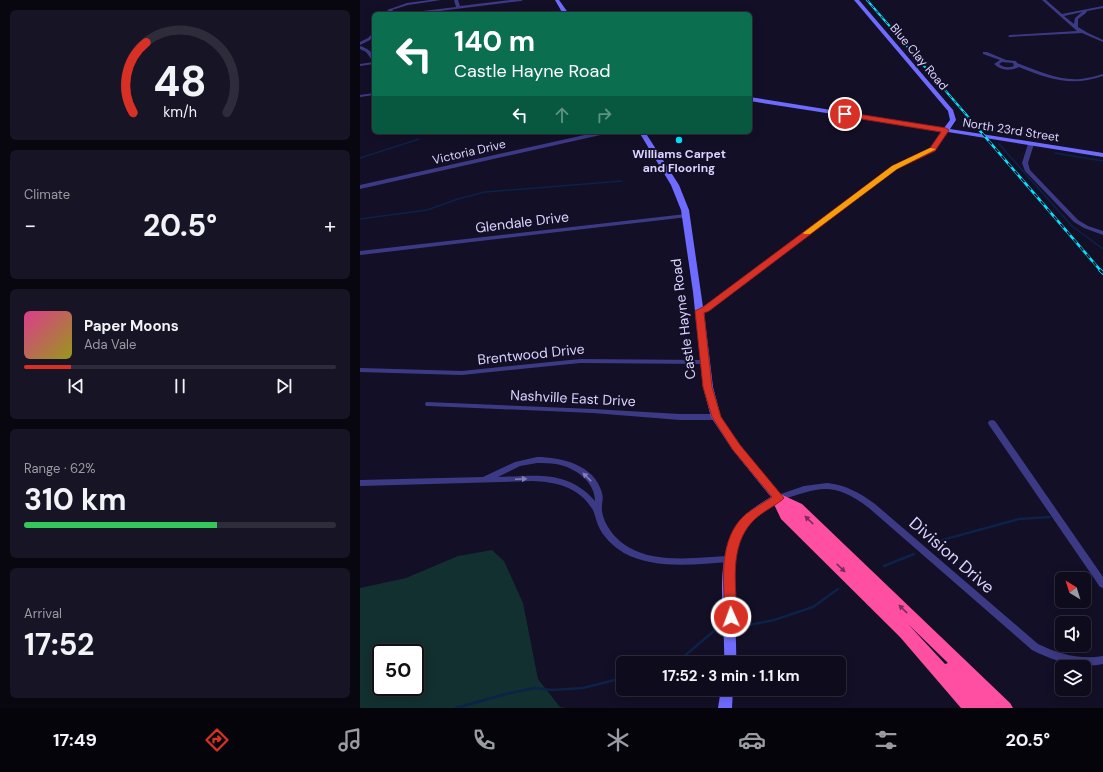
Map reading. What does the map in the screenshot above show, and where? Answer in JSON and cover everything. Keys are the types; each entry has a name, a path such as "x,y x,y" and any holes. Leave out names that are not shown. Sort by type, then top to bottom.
{"highway":[{"path":"778,498 786,515 989,708"},
{"path":"778,498 797,508 1004,708"},
{"path":"884,609 972,708"},
{"path":"931,636 1014,708"}],"main road":[{"path":"557,0 565,12"},
{"name":"Blue Clay Road","path":"699,311 706,309 894,167 933,149 953,118 951,111 856,0"},
{"name":"North 23rd Street","path":"752,99 1103,156"},
{"name":"Castle Hayne Road","path":"643,134 675,184 686,216 708,387 716,417 736,447 778,498"},
{"path":"730,656 732,631 730,559 737,536 749,518 778,498"},
{"path":"725,708 726,696"}],"street":[{"path":"392,12 389,10 407,4 439,0"},
{"path":"456,0 458,8"},
{"path":"423,12 521,0"},
{"path":"1044,0 1080,31 1103,41"},
{"path":"1061,15 1101,7"},
{"path":"1080,31 1076,26 1076,18 1087,11 1101,7"},
{"path":"1010,36 1080,31"},
{"path":"360,44 372,35"},
{"path":"360,47 368,51 372,56"},
{"path":"985,53 1015,66 1053,79 1080,81 1093,79 1103,75"},
{"path":"1004,60 998,62 997,65 1004,68 1015,66"},
{"path":"360,66 372,63"},
{"path":"1080,81 1103,72"},
{"path":"360,96 372,94"},
{"name":"Victoria Drive","path":"360,187 596,134"},
{"path":"1031,144 1025,163 1026,169 1076,221 1086,227 1103,233"},
{"name":"Glendale Drive","path":"360,253 686,216"},
{"name":"Brentwood Drive","path":"360,370 462,373 575,361 705,362"},
{"name":"Nashville East Drive","path":"429,404 593,411 680,417 716,417"},
{"path":"992,423 1103,584"},
{"path":"482,479 494,476 516,464 527,462 559,461 578,468 596,486 600,494 597,511"},
{"path":"360,483 541,478 571,485 579,490 597,511 600,523 608,536 619,546 639,557 660,560 730,559"},
{"name":"Division Drive","path":"778,498 819,485 839,487 852,491 872,506 1022,638 1035,647 1053,656 1074,662 1103,660"}],"green space":[{"path":"492,550 504,561 523,603 538,679 560,707 566,708 360,708 360,588 406,578 458,556"}],"waterway":[{"path":"360,158 419,139"},
{"path":"999,144 1072,226 1103,249"},
{"path":"1055,153 1103,161"},
{"path":"360,219 427,210 458,199 485,192 622,181"},
{"path":"935,542 1019,519 1050,517"},
{"path":"884,566 914,554"},
{"path":"749,625 774,620 813,607 838,589"},
{"path":"684,656 714,631"},
{"path":"456,708 506,694 535,688 552,690 583,688 616,680"}],"railway":[{"path":"867,0 970,119"},
{"path":"969,118 1101,271"}],"slow traffic":[{"path":"807,233 894,167 933,149"}],"place":[{"name":"Williams Carpet and Flooring","path":"679,140"}],"route":[{"path":"731,617 730,556 734,542 739,530 749,518 765,505 778,498 736,447 716,417 708,387 699,311 706,309 894,167 933,149 946,130 845,114"}]}
